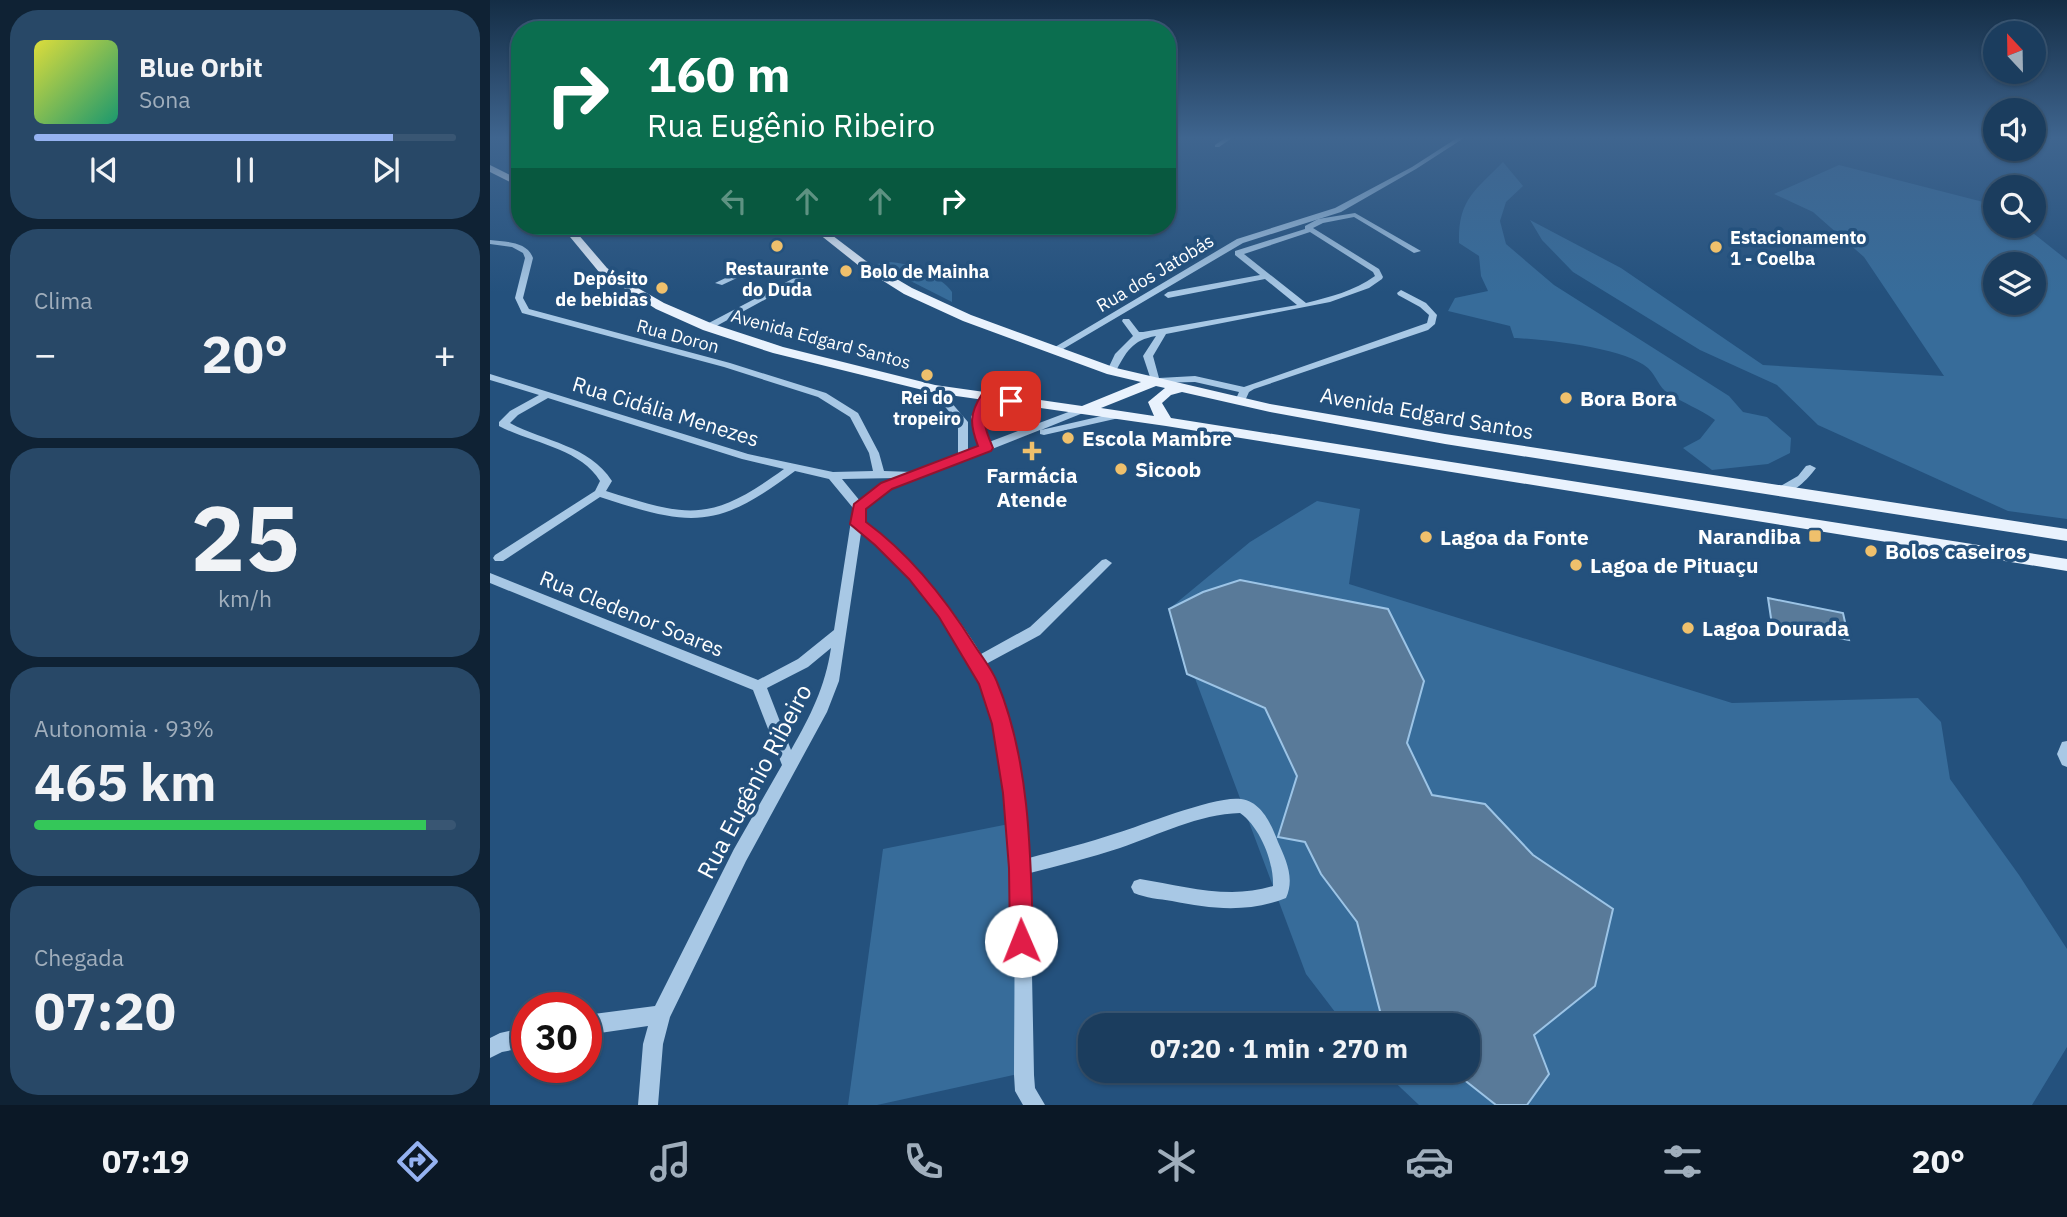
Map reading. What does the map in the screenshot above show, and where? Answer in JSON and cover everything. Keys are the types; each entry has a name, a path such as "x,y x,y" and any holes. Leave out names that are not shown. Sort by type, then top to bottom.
{"main road":[{"name":"Avenida Edgard Santos","path":"574,235 603,270 660,306 778,351 934,389 1166,422 2067,565"},
{"name":"Avenida Edgard Santos","path":"826,235 862,263 908,291 967,318 1112,371 1445,439 2067,535"},
{"path":"1073,410 1094,403 1114,391 1116,382 1112,371"},
{"path":"1073,410 1117,399 1155,381"},
{"path":"1166,422 1156,409 1155,402 1166,392 1182,387"}],"street":[{"name":"Rua dos Jatobás","path":"1055,350 1240,241 1345,206 1373,190"},
{"path":"1310,230 1308,226 1314,223 1355,215 1417,251"},
{"path":"1112,371 1118,356 1139,335 1303,305 1357,289 1379,276 1368,265 1310,230 1238,253 1303,305"},
{"name":"Rua Doron","path":"490,242 514,245 527,252 529,258 519,298 525,311 553,321 727,365 822,395 854,415 874,453 879,474"},
{"path":"712,324 804,276 755,266 719,283"},
{"path":"1168,295 1266,276"},
{"path":"1163,332 1148,356 1155,381 1195,379 1243,396 1431,324 1433,315 1423,305 1401,293"},
{"path":"1126,321 1139,335"},
{"name":"Rua Cidália Menezes","path":"490,377 746,457 834,476 917,474"},
{"name":"Avenida Edgard Santos","path":"934,389 963,422 963,456"},
{"path":"499,558 599,493 606,481 601,471 592,465 503,424 514,413 547,395"},
{"path":"986,397 976,417 986,448"},
{"path":"834,476 859,507 887,486 1009,440 1073,410"},
{"path":"1009,440 1115,416"},
{"path":"599,493 664,515 697,516 737,507 794,467"},
{"path":"1781,491 1802,479 1810,468"},
{"name":"Rua Eugênio Ribeiro","path":"648,1105 653,1044 661,1015 703,926 789,764 820,712 832,681 859,507"},
{"path":"858,524 881,541 915,575 946,613 978,662 1001,724 1013,793 1020,868 1025,1091 1035,1105"},
{"path":"978,662 1035,632 1106,563"},
{"name":"Rua Cledenor Soares","path":"490,578 759,686"},
{"path":"789,764 759,686 803,663 841,632"},
{"path":"2067,747 2067,760"},
{"path":"1020,868 1106,845 1213,810 1239,806 1250,810 1268,837 1281,870 1282,884 1280,892 1255,900 1208,898 1140,887"},
{"path":"602,1023 661,1015"},
{"path":"490,1048 511,1041"}],"shaded area":[{"path":"1477,190 1519,190 1506,202 1500,221 1506,244 1554,285 1729,396 1743,412 1767,417 1791,438 1790,453 1768,464 1712,470 1683,448 1700,439 1715,420 1665,391 1651,371 1637,361 1584,346 1514,338 1510,326 1448,311 1455,298 1488,291 1481,276 1479,256 1459,243 1459,228 1470,197"},
{"path":"1784,190 1935,190 1983,202 1983,238 2039,238 2067,260 2067,519 2008,511 1818,425 1777,385 1700,350 1573,272 1542,240 1530,220 1621,268 1763,365 1944,376 1864,257 1813,212 1774,194"},
{"path":"877,264 905,264 932,275 952,292 952,302"},
{"path":"1317,501 1360,509 1349,584 1732,703 1918,698 1941,722 1950,779 2019,875 2067,949 2067,1047 2032,1105 1419,1105 1396,1083 1480,1083 1480,1013 1336,1013 1306,974 1169,609 1250,542"},
{"path":"1240,580 1388,609 1424,681 1407,743 1432,795 1485,804 1533,855 1613,909 1595,986 1534,1035 1549,1074 1527,1105 1496,1105 1468,1083 1480,1083 1480,1013 1380,1013 1357,922 1321,874 1305,842 1278,837 1297,776 1265,708 1187,674 1169,609 1203,592"},
{"path":"1768,598 1843,613 1849,640 1772,625"},
{"path":"1014,823 1018,1074 877,1105 848,1105 883,849"}],"place":[{"name":"Restaurante do Duda","path":"777,246"},
{"name":"Estacionamento 1 - Coelba","path":"1716,247"},
{"name":"Bolo de Mainha","path":"846,271"},
{"name":"Depósito de bebidas","path":"662,288"},
{"name":"Rei do tropeiro","path":"927,375"},
{"name":"Bora Bora","path":"1566,398"},
{"name":"Escola Mambre","path":"1068,438"},
{"name":"Farmácia Atende","path":"1032,451"},
{"name":"Sicoob","path":"1121,469"},
{"name":"Narandiba","path":"1815,536"},
{"name":"Lagoa da Fonte","path":"1426,537"},
{"name":"Bolos caseiros","path":"1871,551"},
{"name":"Lagoa de Pituaçu","path":"1576,565"},
{"name":"Lagoa Dourada","path":"1688,628"}],"route":[{"path":"1011,401 986,397 979,409 976,425 986,448 887,486 859,507 858,524 881,541 915,575 946,613 988,682 1009,760 1020,868 1021,941"}]}
